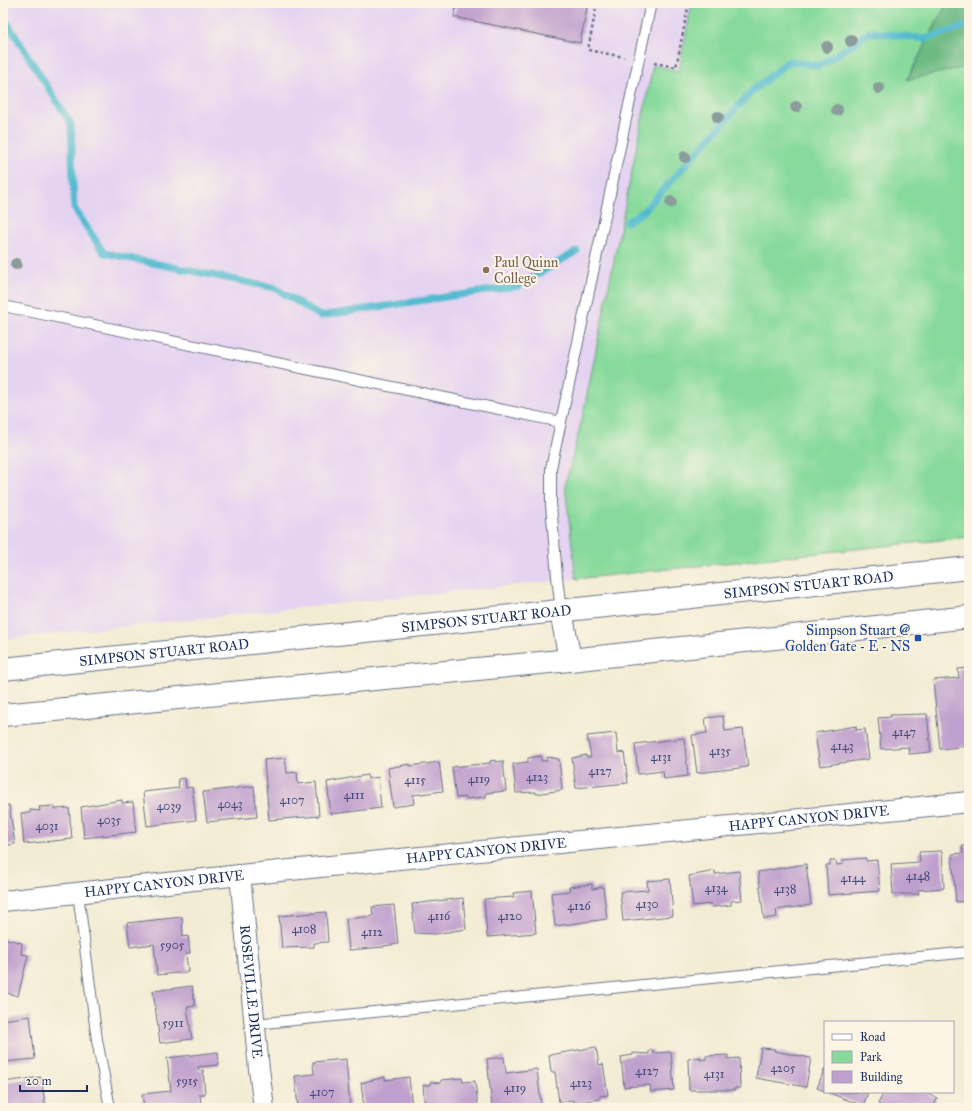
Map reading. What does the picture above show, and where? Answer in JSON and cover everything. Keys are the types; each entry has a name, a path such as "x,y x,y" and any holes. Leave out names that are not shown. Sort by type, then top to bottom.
{"main road":[{"name":"SIMPSON STUART ROAD","path":"3,669 969,568"},
{"path":"561,611 570,660"},
{"path":"3,715 570,660 969,617"}],"street":[{"name":"HAPPY CANYON DRIVE","path":"3,902 240,875 969,802"},
{"name":"ROSEVILLE DRIVE","path":"240,875 264,1108"}],"lane":[{"path":"561,611 551,504 551,468 651,3"},
{"path":"3,306 561,422"},
{"path":"78,893 97,1040 110,1108"},
{"path":"255,1024 969,952"}],"path":[{"path":"588,50 598,3"},
{"path":"676,67 689,3"}],"shaded area":[{"name":"Paul Quinn College","path":"3,3 969,3 969,537 3,639"}],"green space":[{"path":"692,3 946,3 907,79 969,66 969,537 576,579 565,486 583,415 653,65 679,71"},
{"path":"951,3 969,3 969,66 907,80 946,5"}],"building":[{"path":"457,3 588,3 580,43 454,17"},
{"path":"969,668 969,746 940,749 933,680 959,678 958,669"},
{"path":"927,714 931,752 909,754 908,747 881,749 878,718 891,717 890,715"},
{"path":"723,716 725,731 743,729 748,767 697,773 692,735 707,733 705,718"},
{"path":"856,726 856,730 865,729 869,759 820,766 815,733"},
{"path":"616,733 618,753 624,752 628,783 576,788 572,758 586,755 586,757 591,757 587,736"},
{"path":"684,738 688,776 664,779 663,771 638,774 635,744"},
{"path":"541,756 541,761 547,761 547,757 559,759 562,790 536,794 536,792 516,793 513,764 528,762 528,758"},
{"path":"285,758 287,773 297,772 298,784 316,782 319,816 269,820 264,760"},
{"path":"495,760 495,762 503,761 506,791 486,793 486,797 466,799 466,797 456,798 452,767 490,763 490,761"},
{"path":"439,762 443,791 413,795 414,804 393,807 388,768 410,764 410,766"},
{"path":"367,775 368,779 378,777 381,808 331,814 327,782"},
{"path":"185,778 186,788 192,787 196,820 147,826 143,792 179,788 178,779"},
{"path":"254,786 257,817 207,822 203,792"},
{"path":"122,800 122,803 133,802 136,832 84,838 81,807"},
{"path":"9,805 15,844 3,846 3,806"},
{"path":"54,806 55,809 69,808 72,839 24,844 21,813 30,813 30,810 40,811 39,807"},
{"path":"962,846 969,846 969,901 956,902 952,854 963,853"},
{"path":"942,851 944,888 918,890 919,894 893,894 891,864 920,862 919,852"},
{"path":"866,858 866,861 877,860 880,891 828,895 826,865 830,865 830,861 836,861 837,865 843,864 843,860"},
{"path":"806,864 811,905 776,910 777,917 764,919 758,872"},
{"path":"715,871 715,874 739,871 742,900 731,901 731,905 712,907 711,904 693,906 689,876"},
{"path":"670,879 673,916 623,921 620,892 648,890 647,881"},
{"path":"592,884 592,889 603,887 607,919 555,926 551,893 570,891 569,887"},
{"path":"532,891 536,933 487,937 484,899 514,897 513,893"},
{"path":"463,898 466,929 435,934 415,933 412,904"},
{"path":"394,905 398,944 384,947 349,950 346,919 373,916 372,907"},
{"path":"326,912 328,942 314,943 314,947 282,948 279,916"},
{"path":"182,917 183,937 188,936 190,953 186,954 188,972 157,975 154,944 130,947 127,923"},
{"path":"3,938 22,943 21,954 28,955 18,996 3,992"},
{"path":"192,986 195,1006 187,1007 192,1039 160,1043 153,991"},
{"path":"30,1016 35,1059 3,1062 3,1020"},
{"path":"596,1047 599,1065 603,1064 608,1095 600,1096 600,1099 573,1103 573,1100 559,1102 555,1072 551,1072 549,1055"},
{"path":"761,1048 775,1049 774,1051 811,1058 806,1087 756,1078"},
{"path":"653,1050 653,1053 671,1052 674,1090 651,1092 650,1085 624,1087 621,1057 633,1055 633,1053 649,1054 649,1051"},
{"path":"218,1052 219,1065 198,1067 199,1071 203,1070 205,1094 200,1094 201,1105 177,1108 144,1108 142,1094 171,1091 167,1058"},
{"path":"728,1055 728,1059 739,1058 740,1088 735,1088 735,1090 689,1090 688,1059 701,1057 700,1060 706,1059 706,1056"},
{"path":"504,1057 506,1073 537,1069 541,1104 513,1106 513,1103 492,1106 487,1059"},
{"path":"346,1059 350,1108 298,1108 295,1076 314,1074 313,1062"},
{"path":"824,1070 824,1091 817,1088"},
{"path":"41,1077 46,1108 6,1108 3,1082"},
{"path":"385,1077 385,1080 409,1077 412,1108 364,1108 361,1083"},
{"path":"462,1078 463,1082 475,1081 478,1108 425,1108 423,1085 430,1085 430,1082 441,1083 441,1080"},
{"path":"830,1093 868,1093 863,1106"},
{"path":"884,1093 927,1093 937,1099 933,1108 885,1108 878,1104"}],"waterway":[{"path":"3,16 71,124 74,208 104,253 275,288 320,316 518,286 577,251"},
{"path":"627,222 644,211 751,92 789,61 819,66 869,32 925,39 969,25"}],"place":[{"name":"Paul Quinn College","path":"486,270"},
{"name":"Simpson Stuart @ Golden Gate - E - NS","path":"918,638"}]}
